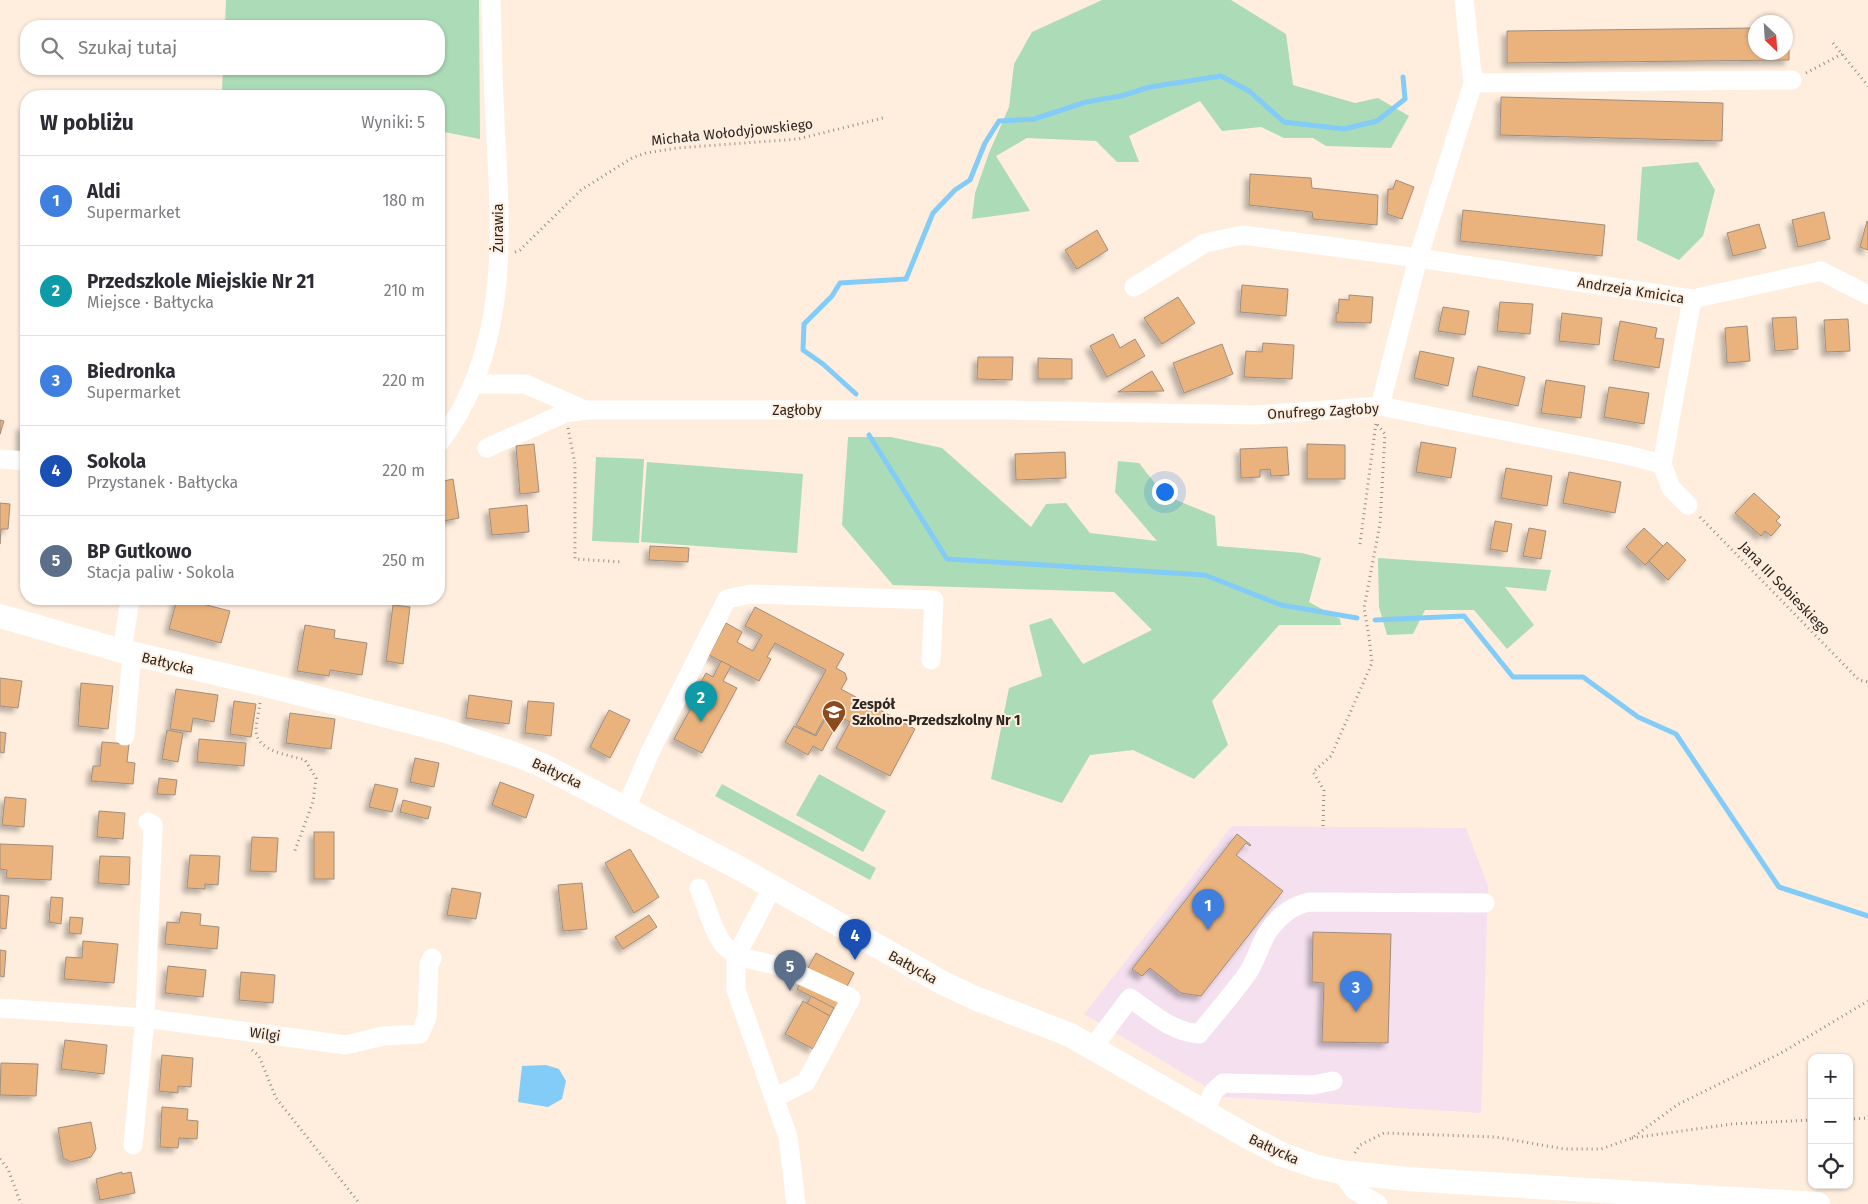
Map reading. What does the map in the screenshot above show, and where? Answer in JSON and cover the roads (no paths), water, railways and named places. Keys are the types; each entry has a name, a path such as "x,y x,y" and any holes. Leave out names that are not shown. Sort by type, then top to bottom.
{"main road":[{"name":"Bałtycka","path":"0,616 127,652 443,730 544,766 739,868 943,983 975,998 1070,1035 1250,1138 1283,1155 1310,1165 1341,1172 1407,1179 1818,1204"}],"street":[{"name":"Żurawia","path":"445,434 474,384 489,339 497,293 497,152 491,0"},
{"path":"1378,414 1418,258 1473,83 1464,0"},
{"path":"1473,83 1792,80"},
{"name":"Andrzeja Kmicica","path":"1134,287 1205,244 1243,234 1692,299 1821,271 1868,295"},
{"path":"1688,505 1671,488 1662,464 1692,299"},
{"name":"Zagłoby","path":"474,384 525,384 586,410"},
{"name":"Zagłoby","path":"486,448 565,413 586,410 1008,410"},
{"name":"Onufrego Zagłoby","path":"1008,410 1255,415 1378,414 1627,455 1662,464"},
{"path":"0,459 20,461"},
{"path":"626,808 651,750 727,599 751,594 934,600 931,660"},
{"path":"125,736 130,605"},
{"path":"133,1145 145,1018 153,825 148,822"},
{"path":"699,888 714,928 722,943 736,956 783,967 851,998 806,1082 774,1098"},
{"path":"772,888 736,956 736,990 788,1137 796,1204"},
{"path":"1092,1047 1130,998 1168,1026 1187,1033 1199,1034 1247,975 1256,961 1262,942 1272,926 1287,911 1300,903 1485,903"},
{"name":"Wilgi","path":"0,1008 145,1018 346,1045 383,1036 420,1034 426,1017 429,964 432,958"},
{"path":"1204,1112 1214,1091 1223,1083 1313,1085 1333,1081"},
{"path":"1341,1172 1354,1190 1378,1204"}],"water":[{"path":"546,1065 559,1069 566,1081 562,1099 548,1107 518,1102 522,1066"}],"waterway":[{"path":"856,394 823,364 803,350 804,324 832,296 840,283 906,279 933,213 955,190 970,180 985,143 999,121 1034,119 1086,102 1121,96 1150,87 1221,76 1249,91 1284,122 1344,129 1377,121 1405,99 1403,77"},
{"path":"869,435 947,559 1205,575 1281,605 1357,618"},
{"path":"1375,620 1464,616 1513,677 1583,677 1638,717 1676,734 1779,887 1868,916"}],"place":[{"name":"Przedszkole Miejskie Nr 21","path":"701,722"},
{"name":"Zespół Szkolno-Przedszkolny Nr 1","path":"834,733"},
{"name":"Aldi","path":"1208,930"},
{"name":"Sokola","path":"855,960"},
{"name":"BP Gutkowo","path":"790,991"},
{"name":"Biedronka","path":"1356,1012"}]}
